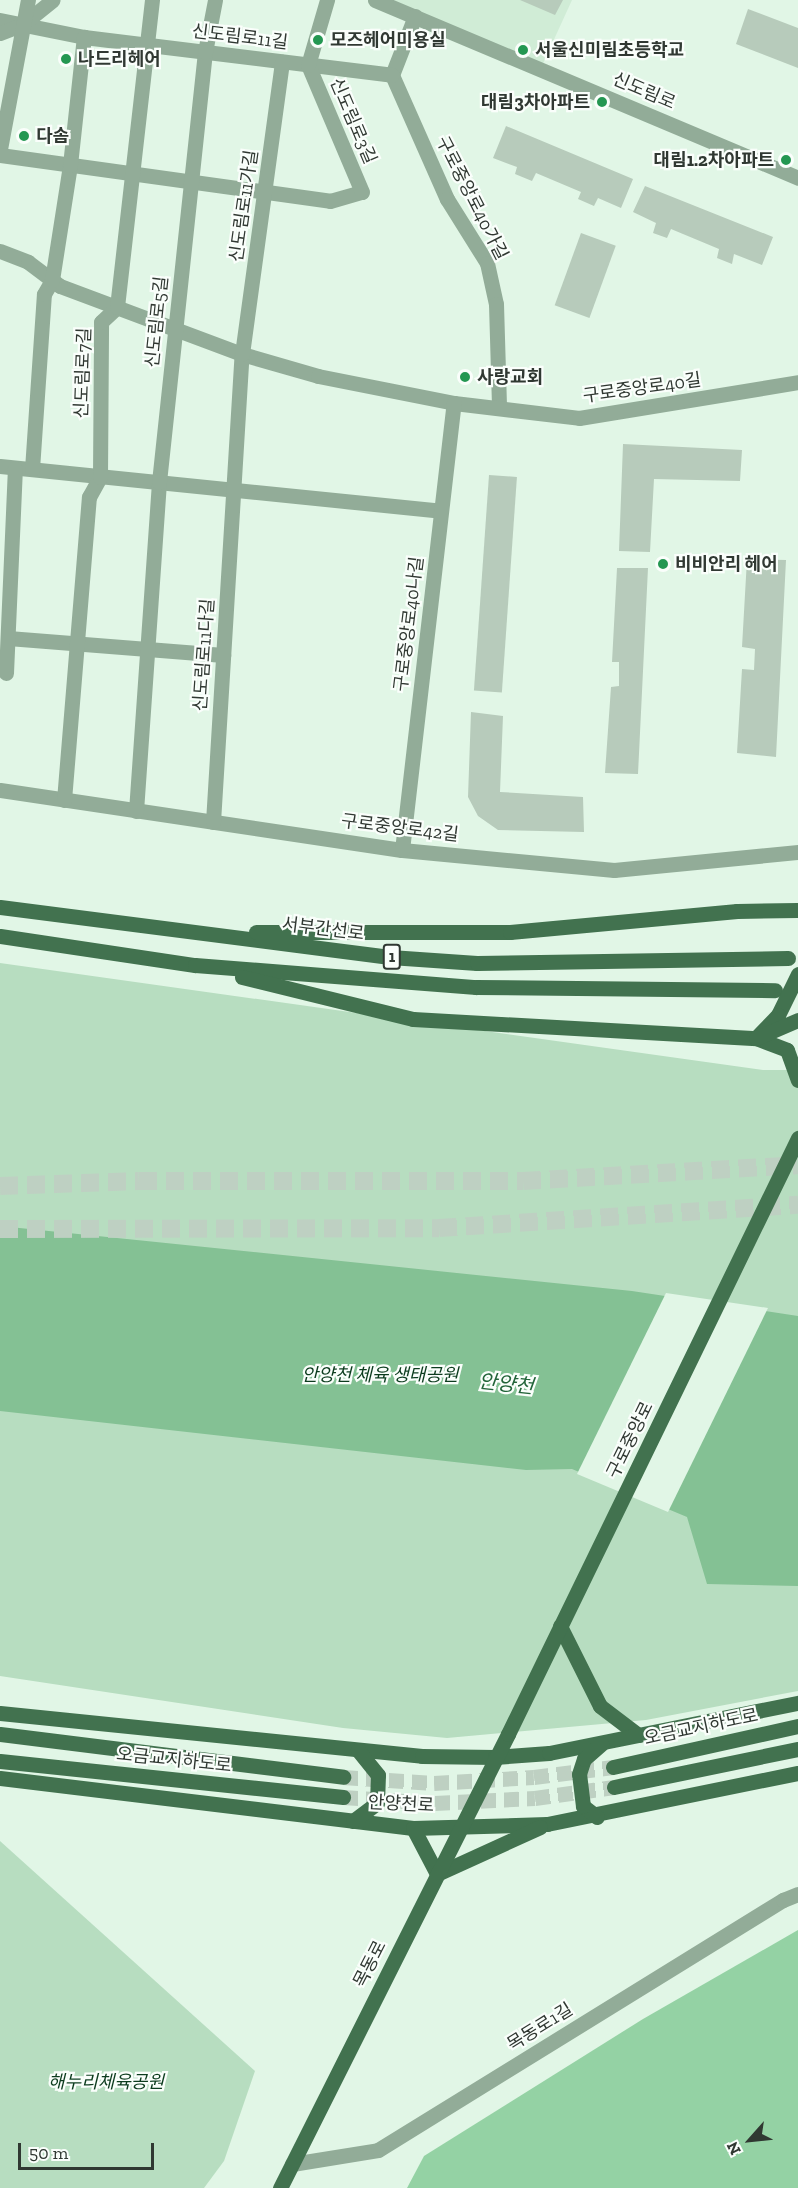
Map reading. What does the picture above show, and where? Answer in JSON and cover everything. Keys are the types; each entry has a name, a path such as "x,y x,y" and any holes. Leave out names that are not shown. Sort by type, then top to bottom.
{"main road":[{"name":"서부간선로","path":"0,907 390,957 477,963 788,958"},
{"path":"192,932 510,932 737,911 798,910"},
{"name":"1","path":"0,936 195,965 476,987 775,990"},
{"path":"195,965 412,1018 756,1038 787,1050 798,1080"},
{"path":"756,1038 778,1015 798,974"},
{"path":"756,1038 798,1020"},
{"name":"구로중앙로","path":"495,1757 798,1138"},
{"path":"561,1626 600,1706 619,1724 638,1735"},
{"path":"0,1713 422,1756 495,1757 601,1744 798,1703"},
{"name":"오금교지하도로","path":"613,1767 798,1726"},
{"name":"오금교지하도로","path":"0,1734 343,1777"},
{"path":"597,1816 583,1806 579,1774 584,1759 601,1744"},
{"path":"614,1787 798,1749"},
{"path":"353,1821 377,1803 378,1775 358,1750"},
{"name":"목동로","path":"279,2188 463,1825 495,1757"},
{"name":"오금교지하도로","path":"0,1761 344,1797"},
{"name":"안양천로","path":"0,1778 413,1828 547,1824 597,1816 798,1773"},
{"path":"413,1828 437,1874 547,1824"}],"street":[{"path":"0,149 28,0"},
{"path":"0,33 22,24 53,0"},
{"name":"신도림로7길","path":"64,800 89,497 100,477 101,322 117,307 152,0"},
{"name":"신도림로5길","path":"136,811 159,482 205,52 215,0"},
{"name":"신도림로3길","path":"267,192 330,201 362,192 308,65 327,0"},
{"name":"신도림로","path":"375,0 798,178"},
{"path":"392,75 415,16"},
{"name":"신도림로11길","path":"0,20 84,37 392,75"},
{"path":"32,469 44,294 52,280 70,165 84,37"},
{"name":"신도림로11가길","path":"242,354 267,192 282,62"},
{"name":"구로중앙로40가길","path":"392,75 447,199 487,263 496,303 499,408"},
{"path":"0,155 267,192"},
{"path":"0,251 28,262 52,280 242,354 318,376 454,403"},
{"name":"신도림로11다길","path":"213,822 242,354"},
{"name":"구로중앙로40길","path":"454,403 579,418 798,382"},
{"name":"구로중앙로40나길","path":"402,850 454,403"},
{"path":"6,673 8,638 7,467 441,511"},
{"path":"8,638 224,655"},
{"name":"구로중앙로42길","path":"0,790 402,850 614,870 798,852"},
{"name":"목동로1길","path":"292,2164 378,2151 783,1900 798,1894"}],"shaded area":[{"name":"서울신미림초등학교","path":"375,0 572,0 541,68"},
{"path":"798,1930 798,2188 407,2188 424,2156 643,2019"}],"green space":[{"name":"안양천 체육 생태공원","path":"0,963 763,1070 798,1070 798,1691 646,1720 447,1738 343,1728 0,1676"},
{"name":"해누리체육공원","path":"0,1841 255,2071 224,2161 204,2188 0,2188"}],"water":[{"name":"안양천","path":"0,1226 632,1291 798,1316 798,1586 707,1584 687,1517 572,1469 526,1470 0,1411"}],"pier":[{"path":"666,1293 768,1308 668,1512 577,1474"}],"building":[{"path":"520,0 563,0 555,15"},
{"path":"748,9 798,28 798,68 736,44"},
{"path":"506,126 633,179 621,208 598,198 594,206 578,199 581,192 536,173 532,181 515,174 517,167 493,158"},
{"path":"645,186 773,237 762,265 734,254 732,264 717,258 719,249 671,229 667,238 653,233 656,223 633,212"},
{"path":"581,233 616,246 589,318 555,305"},
{"path":"623,444 742,450 740,481 654,479 650,552 619,551"},
{"path":"489,475 517,477 502,692 474,690"},
{"path":"747,559 786,560 776,757 737,753 742,669 754,670 755,649 742,647"},
{"path":"617,568 648,568 638,774 605,773 611,687 619,686 619,662 612,662"},
{"path":"471,712 503,716 500,792 583,797 584,832 498,830 478,816 468,797"}],"tunnel":[{"path":"0,1186 139,1181 523,1181 798,1165"},
{"path":"0,1229 439,1228 798,1205"},
{"path":"343,1777 434,1783 534,1777 613,1767"},
{"path":"343,1797 435,1803 535,1798 614,1787"}],"place":[{"name":"모즈헤어미용실","path":"318,40"},
{"name":"서울신미림초등학교","path":"523,50"},
{"name":"나드리헤어","path":"66,59"},
{"name":"대림3차아파트","path":"602,102"},
{"name":"다솜","path":"24,136"},
{"name":"대림1.2차아파트","path":"786,160"},
{"name":"사랑교회","path":"465,377"},
{"name":"비비안리 헤어","path":"663,564"}]}
